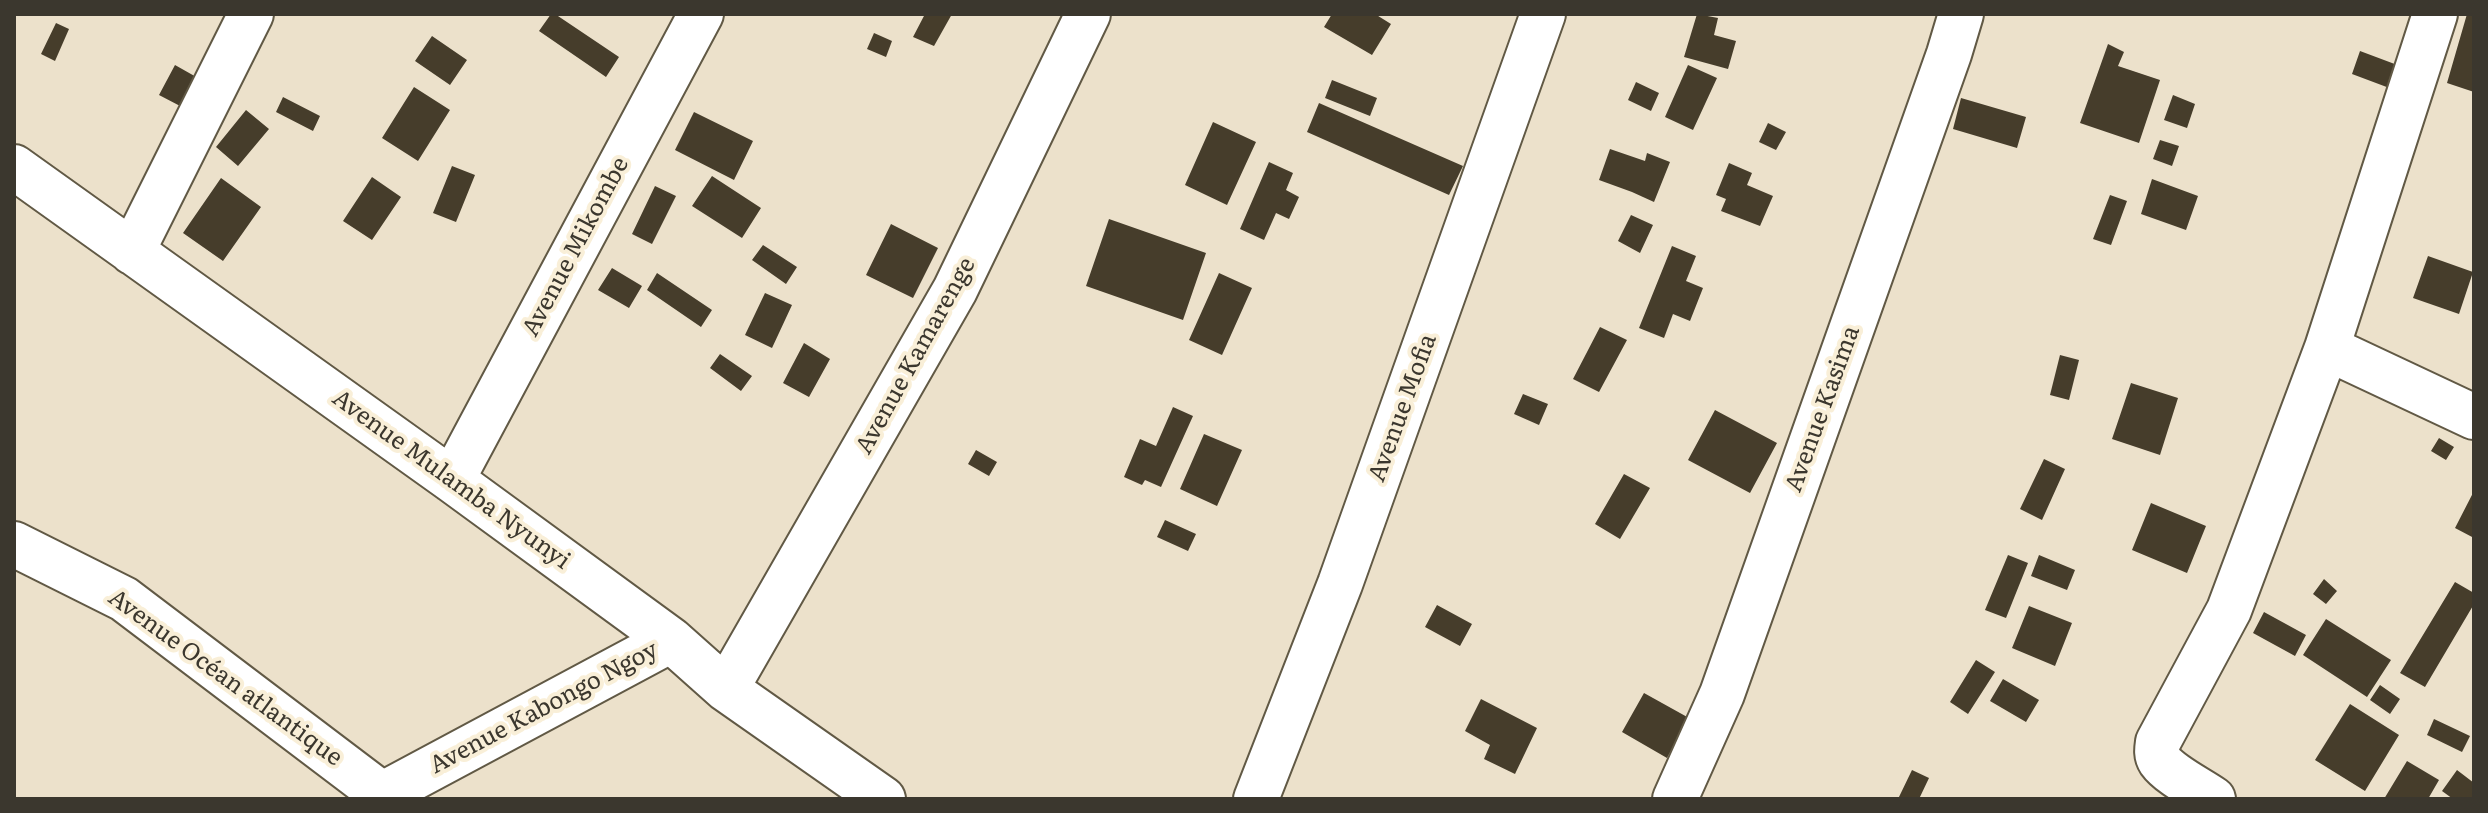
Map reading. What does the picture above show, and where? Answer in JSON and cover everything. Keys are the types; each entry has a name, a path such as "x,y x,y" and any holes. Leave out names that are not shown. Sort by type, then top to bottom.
{"street":[{"path":"132,252 251,14"},
{"name":"Avenue Mikombe","path":"452,480 701,14"},
{"name":"Avenue Kamarenge","path":"726,689 955,290 1088,14"},
{"name":"Avenue Mofia","path":"1256,799 1340,584 1543,14"},
{"name":"Avenue Kasima","path":"1675,799 1722,694 1961,14"},
{"path":"2213,799 2160,761 2156,752 2158,742 2229,610 2327,348 2435,14"},
{"name":"Avenue Mulamba Nyunyi","path":"14,167 452,480 671,640 726,689 883,799"},
{"path":"2327,348 2474,417"},
{"name":"Avenue Océan atlantique","path":"14,544 124,599 381,798"},
{"name":"Avenue Kabongo Ngoy","path":"381,798 671,640"}],"building":[{"path":"551,14 619,57 606,77 539,31"},
{"path":"925,14 952,14 934,46 913,37"},
{"path":"1332,14 1375,14 1391,24 1372,55 1324,27"},
{"path":"1697,14 1718,18 1714,35 1736,41 1728,69 1684,57"},
{"path":"2467,14 2474,14 2474,92 2447,83"},
{"path":"56,23 69,29 55,61 41,54"},
{"path":"874,33 892,41 886,57 867,49"},
{"path":"432,36 467,60 450,85 415,61"},
{"path":"2108,44 2124,52 2118,66 2160,80 2139,143 2080,123"},
{"path":"2360,51 2400,66 2392,89 2352,74"},
{"path":"175,65 198,78 182,107 159,95"},
{"path":"1688,65 1717,78 1693,130 1665,117"},
{"path":"1332,80 1377,98 1370,116 1325,98"},
{"path":"1636,82 1659,93 1651,111 1628,100"},
{"path":"414,87 450,110 418,161 382,138"},
{"path":"2173,95 2195,104 2187,128 2164,120"},
{"path":"283,97 320,116 313,131 276,112"},
{"path":"1961,98 2026,117 2017,148 1953,129"},
{"path":"1319,103 1463,166 1449,195 1307,132"},
{"path":"246,110 269,129 238,166 216,147"},
{"path":"694,112 753,141 734,180 675,150"},
{"path":"1213,122 1256,142 1227,205 1185,185"},
{"path":"1768,123 1786,132 1776,150 1759,142"},
{"path":"2160,140 2179,146 2172,166 2153,159"},
{"path":"1610,149 1645,161 1647,153 1670,162 1654,202 1599,180"},
{"path":"1269,162 1293,173 1286,190 1299,197 1289,219 1276,213 1264,240 1240,229"},
{"path":"1729,163 1752,173 1747,185 1773,196 1760,226 1721,211 1726,199 1716,195"},
{"path":"452,166 475,175 456,222 433,213"},
{"path":"712,176 761,208 742,238 692,206"},
{"path":"372,177 401,197 372,240 343,221"},
{"path":"221,178 261,207 223,261 183,233"},
{"path":"2152,179 2198,196 2186,230 2141,214"},
{"path":"655,186 676,196 652,244 632,234"},
{"path":"2110,195 2127,201 2111,245 2093,239"},
{"path":"1631,215 1653,225 1640,253 1618,241"},
{"path":"1109,219 1206,253 1183,320 1086,286"},
{"path":"891,224 938,248 913,298 866,275"},
{"path":"763,245 797,267 786,284 752,260"},
{"path":"1672,246 1696,256 1686,281 1703,288 1690,321 1673,314 1664,338 1639,328"},
{"path":"2428,256 2473,272 2459,314 2413,298"},
{"path":"612,268 642,286 629,308 598,290"},
{"path":"657,273 712,310 701,327 647,290"},
{"path":"1219,273 1252,288 1222,355 1189,340"},
{"path":"765,293 792,305 772,348 745,335"},
{"path":"1600,327 1627,340 1599,392 1573,379"},
{"path":"804,343 830,359 809,397 783,383"},
{"path":"720,354 752,376 741,391 710,368"},
{"path":"2060,355 2079,360 2069,400 2050,395"},
{"path":"2131,383 2178,398 2160,455 2112,439"},
{"path":"1523,394 1548,404 1539,425 1514,414"},
{"path":"1173,407 1193,416 1161,487 1145,480 1142,485 1124,477 1140,439 1156,446"},
{"path":"1715,410 1777,443 1750,493 1688,460"},
{"path":"1204,434 1242,450 1217,506 1180,489"},
{"path":"2439,438 2454,447 2446,460 2431,451"},
{"path":"976,450 997,462 989,476 968,464"},
{"path":"2044,459 2065,469 2042,520 2020,509"},
{"path":"1624,474 1650,488 1620,539 1595,524"},
{"path":"2474,491 2474,538 2455,528"},
{"path":"2151,503 2206,526 2187,573 2132,550"},
{"path":"1165,520 1196,534 1188,551 1157,537"},
{"path":"2008,555 2028,563 2006,618 1985,610"},
{"path":"2039,555 2075,570 2067,590 2031,576"},
{"path":"2324,579 2337,591 2326,604 2313,594"},
{"path":"2455,582 2474,593 2474,604 2425,687 2400,673"},
{"path":"1437,605 1472,624 1460,646 1425,627"},
{"path":"2029,606 2072,623 2055,666 2012,648"},
{"path":"2264,612 2306,635 2295,656 2253,633"},
{"path":"2326,619 2391,660 2367,697 2303,655"},
{"path":"1976,660 1995,672 1968,714 1950,702"},
{"path":"2003,679 2039,700 2026,722 1990,701"},
{"path":"2380,685 2400,699 2390,714 2370,700"},
{"path":"1644,693 1689,718 1667,758 1622,732"},
{"path":"1481,699 1537,728 1515,774 1484,759 1490,745 1465,731"},
{"path":"2350,704 2399,735 2365,791 2315,760"},
{"path":"2434,719 2470,736 2462,752 2427,735"},
{"path":"2407,761 2439,780 2428,799 2384,799"},
{"path":"1912,770 1929,778 1919,799 1898,799"},
{"path":"2457,770 2474,783 2474,799 2453,799 2442,791"}]}
